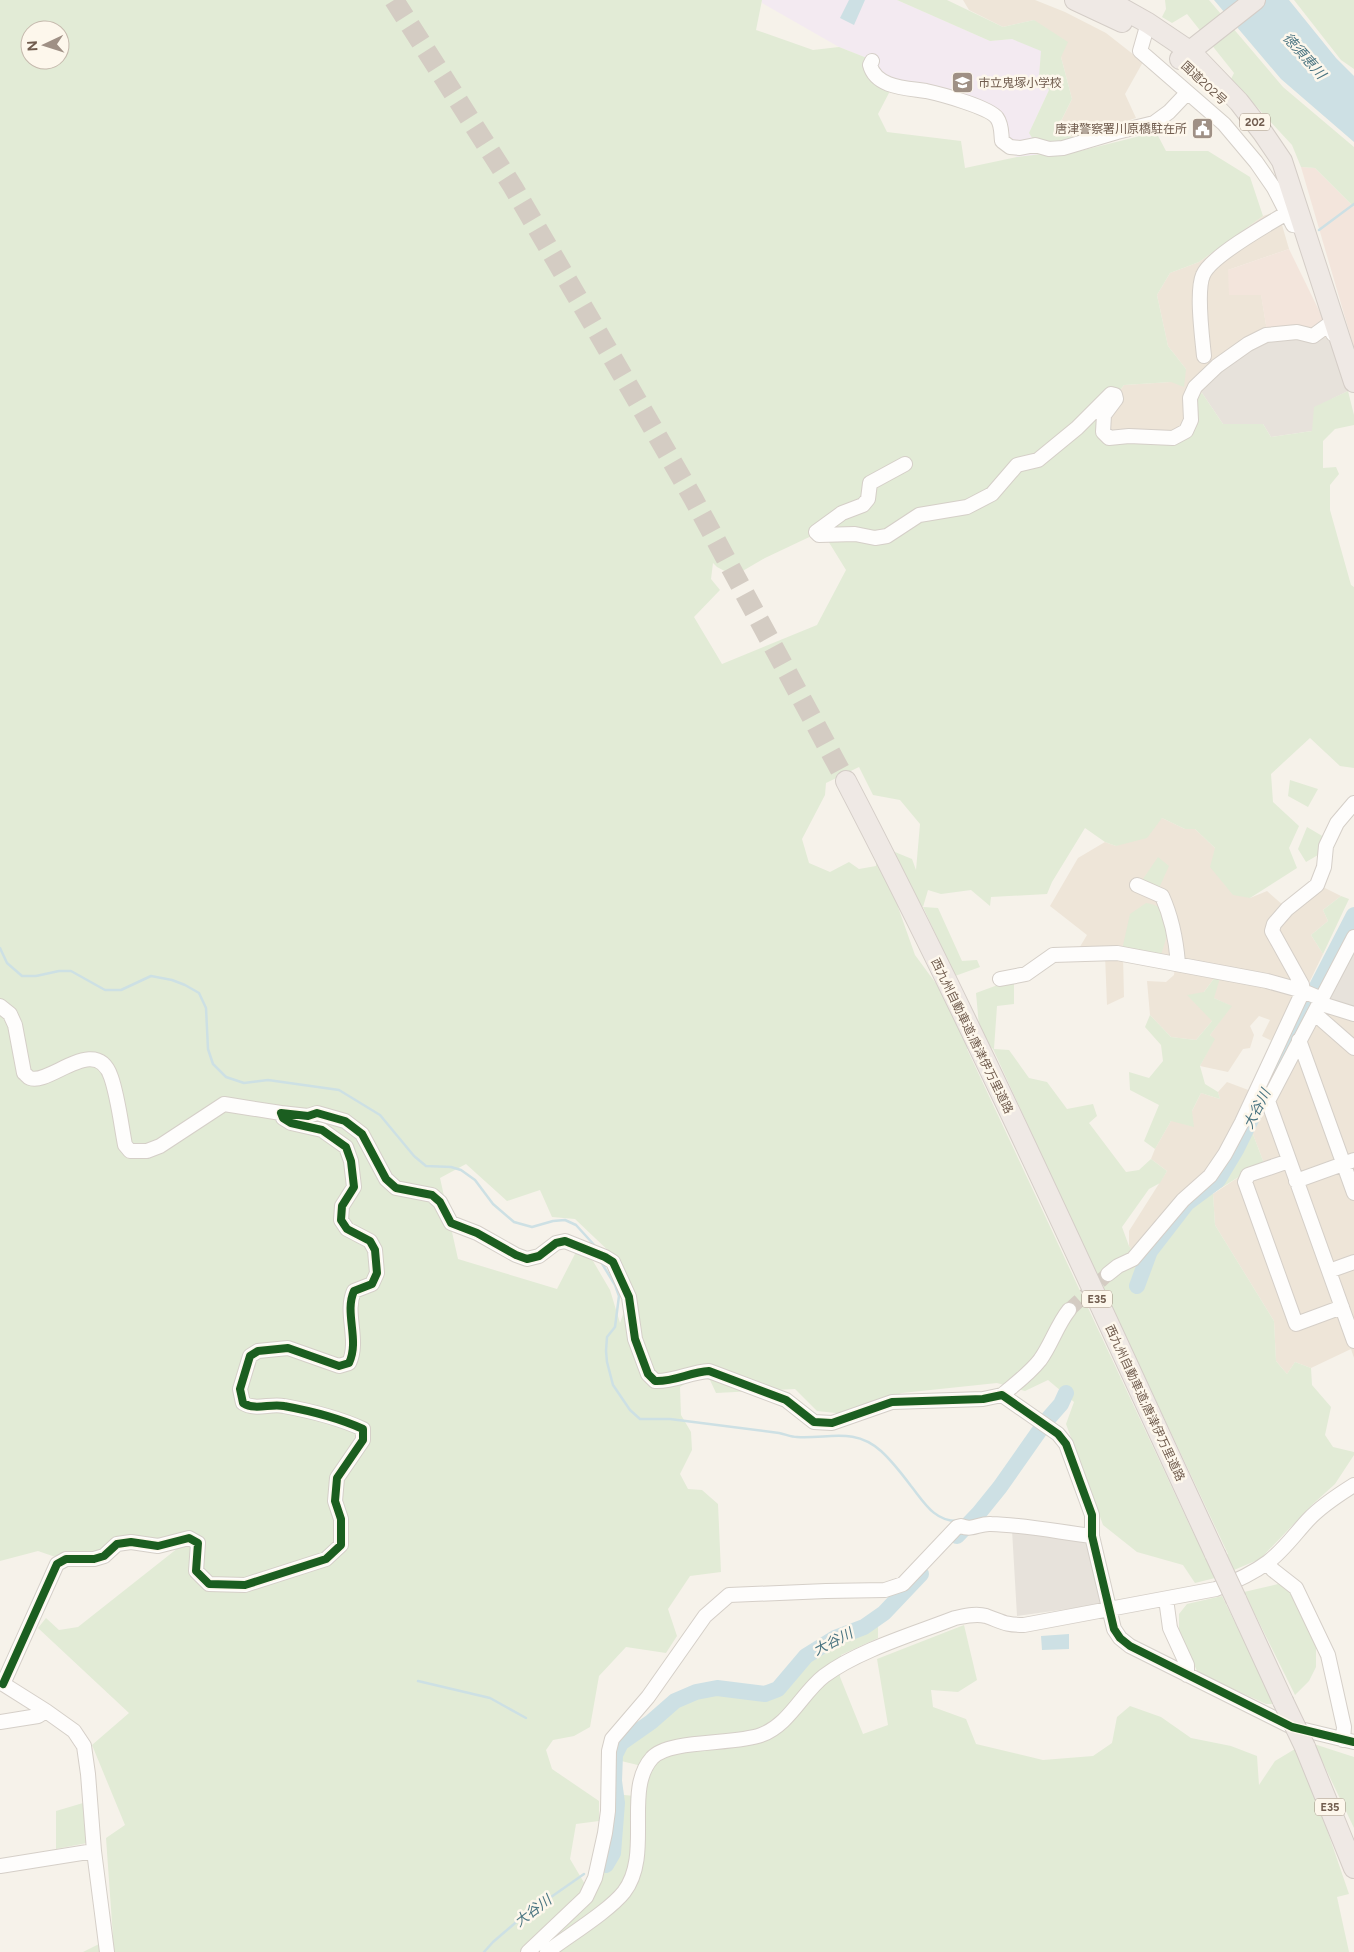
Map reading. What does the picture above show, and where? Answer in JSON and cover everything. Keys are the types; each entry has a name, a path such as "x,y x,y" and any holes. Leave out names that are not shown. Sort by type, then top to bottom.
{"highway":[{"name":"国道202号","path":"1075,0 1146,29"},
{"name":"国道202号","path":"1108,0 1185,56 1239,116 1304,227 1354,382"},
{"path":"1185,56 1255,0"},
{"name":"西九州自動車道;唐津伊万里道路","path":"846,781 881,847 977,1045 1284,1701 1305,1747 1354,1868"}],"street":[{"path":"1146,29 1140,51 1224,124 1292,209 1248,236 1207,267 1202,276 1200,297 1204,356"},
{"path":"872,61 870,65 872,72 889,84 901,89 926,91 977,105 996,116 1000,124 1002,140 1010,147 1020,148 1035,145 1049,149 1063,148 1154,122 1169,112 1187,93"},
{"path":"905,464 870,483 868,499 863,505 842,514 816,532 819,535 855,534 875,538 887,536 919,515 967,507 992,494 1018,465 1038,460 1077,428 1111,394 1115,395 1116,399 1104,415 1103,432 1109,438 1129,436 1173,438 1186,431 1191,420 1190,398 1195,387 1217,366 1248,344 1266,335 1297,332 1313,336 1328,325 1333,334 1340,336"},
{"path":"1354,803 1337,822 1326,846 1324,867 1317,885 1287,909 1274,924 1272,931 1302,985 1325,1005 1354,1014"},
{"path":"1137,885 1162,896 1170,914 1176,936 1178,964"},
{"path":"1108,1274 1118,1266 1133,1259 1183,1200 1210,1176 1225,1154 1312,995 1354,937"},
{"path":"1000,979 1026,974 1053,955 1116,953 1267,981 1312,995"},
{"path":"1312,995 1314,1013 1268,1101 1354,1341"},
{"path":"0,1006 10,1014 15,1025 24,1073 30,1078 37,1078 73,1063 91,1059 104,1064 111,1076 125,1146 130,1151 147,1151 160,1146 224,1104 308,1116 317,1113 345,1121 362,1134 386,1179 396,1188 432,1195 440,1202 451,1223 477,1233 516,1255 527,1259 539,1256 556,1243 565,1241 605,1257 612,1262 629,1297 635,1339 648,1374 655,1381 667,1382 695,1371 709,1371 786,1400 814,1422 832,1423 892,1402 983,1399 1002,1395 1023,1379 1040,1360 1060,1322 1069,1310"},
{"path":"1314,1013 1354,1048"},
{"path":"1299,1040 1349,1162 1354,1194"},
{"path":"107,1952 94,1851 84,1746 74,1731 2,1683 57,1564 66,1559 94,1559 104,1556 117,1544 131,1542 158,1546 189,1538 198,1543 196,1572 209,1584 245,1585 326,1559 341,1545 341,1519 335,1501 337,1478 363,1440 363,1429 346,1421 282,1405 250,1407 242,1403 240,1389 250,1356 258,1351 288,1348 339,1366 349,1363 354,1354 350,1299 354,1291 372,1284 377,1273 375,1250 370,1241 348,1229 341,1220 342,1206 354,1187 351,1161 346,1147 322,1130 291,1123 283,1118 281,1113"},
{"path":"1289,1161 1248,1176 1245,1182 1296,1324 1342,1306"},
{"path":"1296,1180 1349,1162"},
{"path":"1329,1271 1354,1262"},
{"path":"1002,1395 1058,1434 1066,1444 1092,1516 1092,1536 1114,1629 1120,1638 1130,1646 1292,1727 1348,1741 1328,1655 1296,1588 1273,1570 1268,1563"},
{"path":"547,1952 610,1906 625,1891 636,1861 639,1834 639,1788 643,1770 653,1756 670,1748 743,1740 763,1735 780,1724 824,1676 850,1660 955,1618 971,1615 985,1616 1007,1625 1024,1625 1216,1589 1240,1579 1268,1563 1284,1548 1309,1518 1332,1499 1354,1485"},
{"path":"528,1952 586,1897 595,1878 608,1811 612,1739 648,1697 705,1616 729,1596 886,1590 903,1584 957,1527 989,1524 1092,1536"},
{"path":"1166,1599 1170,1628 1187,1665 1187,1675"},
{"path":"0,1722 38,1716 46,1711"},
{"path":"0,1866 94,1851"}],"shaded area":[{"name":"市立鬼塚小学校","path":"762,0 897,0 990,41 1012,39 1042,50 1039,76 1049,90 1029,133 1043,154 1017,157 998,144 994,118 966,107 890,91 867,58 839,47 762,3"},
{"path":"963,0 1035,0 1065,12 1106,33 1143,62 1125,94 1136,118 1073,139 1061,121 1072,99 1061,57 1034,20 1003,27 969,10"},
{"path":"1301,167 1315,168 1354,207 1354,348"},
{"path":"1278,211 1289,249 1228,270 1261,294 1268,337 1201,383 1202,393 1195,397 1194,432 1177,442 1104,443 1096,421 1124,385 1171,382 1186,369 1168,346 1157,295 1170,273 1199,262 1263,216"},
{"path":"1289,249 1332,337 1311,339 1268,337 1261,295 1229,295 1228,270"},
{"path":"1268,337 1311,339 1332,337 1348,391 1332,399 1312,431 1271,437 1263,424 1223,424 1202,393 1201,383"},
{"path":"1162,818 1185,829 1195,829 1215,848 1250,898 1267,891 1284,906 1323,887 1341,896 1323,910 1328,921 1311,935 1323,954 1308,985 1274,1042 1262,1036 1270,1020 1259,1016 1250,1026 1254,1035 1250,1048 1243,1049 1228,1072 1200,1066 1214,1039 1210,1035 1231,1006 1214,998 1215,977 1204,992 1212,1021 1196,1040 1171,1037 1150,1015 1147,981 1166,982 1174,975 1175,968 1123,956 1124,997 1107,1005 1105,955 1078,950 1087,935 1050,906 1078,858 1105,842 1116,846"},
{"path":"1354,946 1354,1010 1326,999"},
{"path":"1322,1006 1354,1017 1354,1358 1351,1349 1311,1368 1295,1362 1287,1374 1276,1361 1274,1321 1215,1225 1213,1194 1245,1173 1265,1166 1251,1129 1273,1105"},
{"path":"1227,1082 1251,1091 1210,1172 1134,1254 1129,1246 1129,1231 1167,1171 1151,1159 1155,1149 1171,1121 1192,1111 1201,1093 1220,1099 1218,1092"},
{"path":"1012,1530 1088,1540 1103,1604 1017,1616"}],"green space":[{"path":"0,0 762,0 756,30 813,50 839,47 867,58 890,91 878,114 887,132 961,141 965,168 1017,157 1042,154 1029,133 1049,90 1039,76 1041,51 1012,39 990,41 897,0 947,0 1003,27 1034,20 1068,42 1061,57 1072,99 1061,121 1080,151 1156,132 1166,151 1208,151 1250,177 1263,216 1199,262 1170,273 1157,295 1168,346 1186,369 1184,387 1171,382 1124,385 1096,421 1104,443 1177,442 1193,432 1195,397 1202,393 1223,424 1263,424 1271,437 1312,431 1314,407 1348,391 1354,415 1354,425 1335,429 1323,441 1323,468 1336,467 1339,474 1330,485 1330,510 1351,585 1354,587 1354,768 1340,766 1310,738 1271,774 1273,802 1299,826 1289,848 1297,868 1250,898 1233,895 1210,867 1215,848 1195,829 1185,829 1162,818 1147,838 1116,846 1105,842 1085,828 1052,882 1047,894 991,897 990,906 971,890 941,894 928,890 923,907 914,900 898,907 915,955 940,989 979,1026 976,993 1014,979 1014,1004 997,1006 994,1049 1009,1050 1029,1078 1047,1082 1067,1109 1093,1104 1097,1116 1089,1123 1126,1172 1139,1170 1151,1159 1167,1171 1160,1183 1149,1189 1122,1227 1129,1246 1145,1268 1189,1208 1213,1193 1215,1225 1274,1321 1276,1361 1287,1374 1295,1362 1311,1368 1312,1385 1331,1407 1325,1435 1333,1447 1354,1452 1354,1455 1335,1484 1260,1559 1215,1578 1195,1583 1183,1565 1137,1552 1103,1525 1066,1424 1074,1402 1048,1380 1025,1391 997,1383 902,1393 845,1414 817,1411 795,1389 716,1393 710,1380 696,1377 680,1387 681,1415 691,1432 692,1450 680,1474 688,1489 702,1490 718,1504 721,1572 690,1576 668,1609 677,1636 666,1653 626,1647 599,1676 590,1727 574,1736 553,1740 546,1750 552,1769 599,1801 599,1821 576,1824 570,1859 589,1891 606,1871 614,1794 645,1797 650,1768 613,1759 615,1741 678,1704 717,1691 764,1697 780,1693 805,1660 840,1641 878,1626 878,1638 841,1655 840,1677 863,1734 888,1725 877,1659 964,1625 977,1680 958,1692 931,1690 933,1707 966,1719 976,1744 1043,1760 1093,1756 1112,1743 1117,1717 1130,1706 1161,1717 1191,1738 1231,1746 1257,1756 1259,1785 1275,1761 1295,1749 1310,1780 1349,1894 1337,1897 1349,1952 83,1952 113,1937 106,1838 125,1825 92,1745 129,1713 38,1628 46,1618 59,1630 78,1627 183,1544 125,1544 70,1562 38,1551 0,1561","holes":["822,531 846,570 817,625 722,664 694,617 720,590 711,579 713,563 734,576 765,558","859,767 873,795 900,800 920,824 916,870 912,859 890,850 876,858 876,866 859,869 849,862 830,872 809,863 802,839 825,795 826,783","984,1041 993,1049 1228,1554 1208,1562 967,1049","466,1164 507,1201 540,1190 552,1217 575,1219 615,1257 631,1292 620,1323 610,1290 593,1261 576,1252 557,1289 458,1259 440,1178"]},
{"path":"1165,0 1209,0 1283,87 1354,147 1354,207 1315,168 1301,167 1292,145 1231,79 1234,73 1187,14 1172,23 1162,17 1166,9"},
{"path":"1294,0 1354,0 1354,69 1341,60"},
{"path":"1290,780 1318,789 1308,807 1288,796"},
{"path":"1307,827 1324,837 1318,855 1306,862 1298,849"},
{"path":"1158,857 1169,866 1159,888 1143,879"},
{"path":"1341,896 1349,899 1323,954 1311,935 1328,921 1323,910"},
{"path":"1146,903 1156,906 1167,917 1167,932 1160,958 1122,950 1130,914"},
{"path":"923,907 938,908 962,961 977,960 980,967 955,976"},
{"path":"1215,977 1220,978 1214,998 1232,1006 1210,1035 1215,1039 1200,1066 1205,1084 1218,1092 1220,1099 1201,1093 1192,1111 1194,1127 1171,1121 1155,1149 1144,1141 1159,1105 1130,1090 1129,1072 1149,1078 1163,1061 1161,1045 1145,1027 1150,1015 1171,1037 1196,1040 1212,1021 1187,995 1204,992"},
{"path":"1251,1129 1265,1166 1245,1173 1213,1193"},
{"path":"1278,1584 1290,1590 1316,1646 1316,1667 1309,1681 1295,1695 1244,1592"},
{"path":"1222,1596 1275,1704 1266,1704 1198,1673 1179,1633 1179,1614 1187,1604"},
{"path":"1314,1744 1354,1757 1354,1828"},
{"path":"83,1803 87,1843 56,1849 56,1811"}],"water":[{"path":"849,0 865,0 854,25 840,18"},
{"name":"徳須恵川","path":"1214,0 1289,0 1336,58 1354,76 1354,142 1281,79"},
{"path":"1069,1634 1069,1649 1042,1650 1041,1636"}],"waterway":[{"path":"1319,230 1354,204"},
{"name":"大谷川","path":"1137,1286 1150,1251 1187,1203 1218,1180 1236,1150 1354,915"},
{"path":"0,948 7,963 22,976 71,971 105,990 121,990 151,976 172,980 185,985 199,993 206,1008 208,1049 213,1064 226,1077 244,1083 268,1080 339,1090 380,1115 414,1156 426,1166 451,1167 461,1170 475,1180 493,1204 514,1222 532,1227 553,1221 565,1220 576,1225 596,1247"},
{"path":"601,1262 615,1285 619,1296 615,1327 607,1337 607,1362 613,1385 630,1410 640,1419 670,1419 779,1433 795,1437 841,1436 861,1439 885,1455 930,1510 942,1518 957,1521"},
{"name":"大谷川","path":"957,1536 1000,1487 1047,1420 1061,1404 1066,1393"},
{"name":"大谷川","path":"963,1520 971,1520"},
{"name":"大谷川","path":"606,1865 613,1853 617,1803 614,1781 615,1755 621,1743 651,1722 675,1701 696,1692 717,1688 765,1694 778,1689 806,1656 835,1638 864,1627 884,1613 921,1574"},
{"path":"418,1681 490,1698 526,1718"},
{"name":"大谷川","path":"484,1952 521,1918 584,1874"}],"tunnel":[{"path":"394,0 513,187 597,331 693,498 846,781"},
{"path":"1069,1310 1108,1274"}],"cycle path":[{"path":"3,1684 57,1564 66,1559 94,1559 104,1556 117,1544 131,1542 158,1546 189,1538 198,1543 196,1571 209,1584 245,1585 326,1559 341,1545 341,1519 335,1501 337,1478 363,1440 363,1429 335,1418 294,1408 279,1405 258,1407 248,1405 243,1403 240,1389 250,1356 258,1351 288,1348 339,1366 349,1363 353,1345 351,1299 354,1291 372,1284 377,1273 375,1250 370,1241 347,1229 341,1220 342,1206 354,1187 351,1161 346,1147 322,1130 291,1123 283,1118 281,1113 308,1116 317,1113 345,1121 362,1134 386,1179 396,1188 432,1195 440,1202 451,1223 477,1233 516,1255 527,1259 539,1256 556,1243 565,1241 613,1262 629,1297 635,1339 648,1374 655,1381 669,1380 709,1371 786,1400 814,1422 832,1423 892,1402 983,1399 1002,1395 1058,1434 1066,1444 1092,1515 1092,1536 1114,1629 1120,1638 1130,1646 1292,1727 1354,1742"}],"place":[{"name":"市立鬼塚小学校","path":"962,83"},
{"name":"唐津警察署川原橋駐在所","path":"1203,129"}]}
